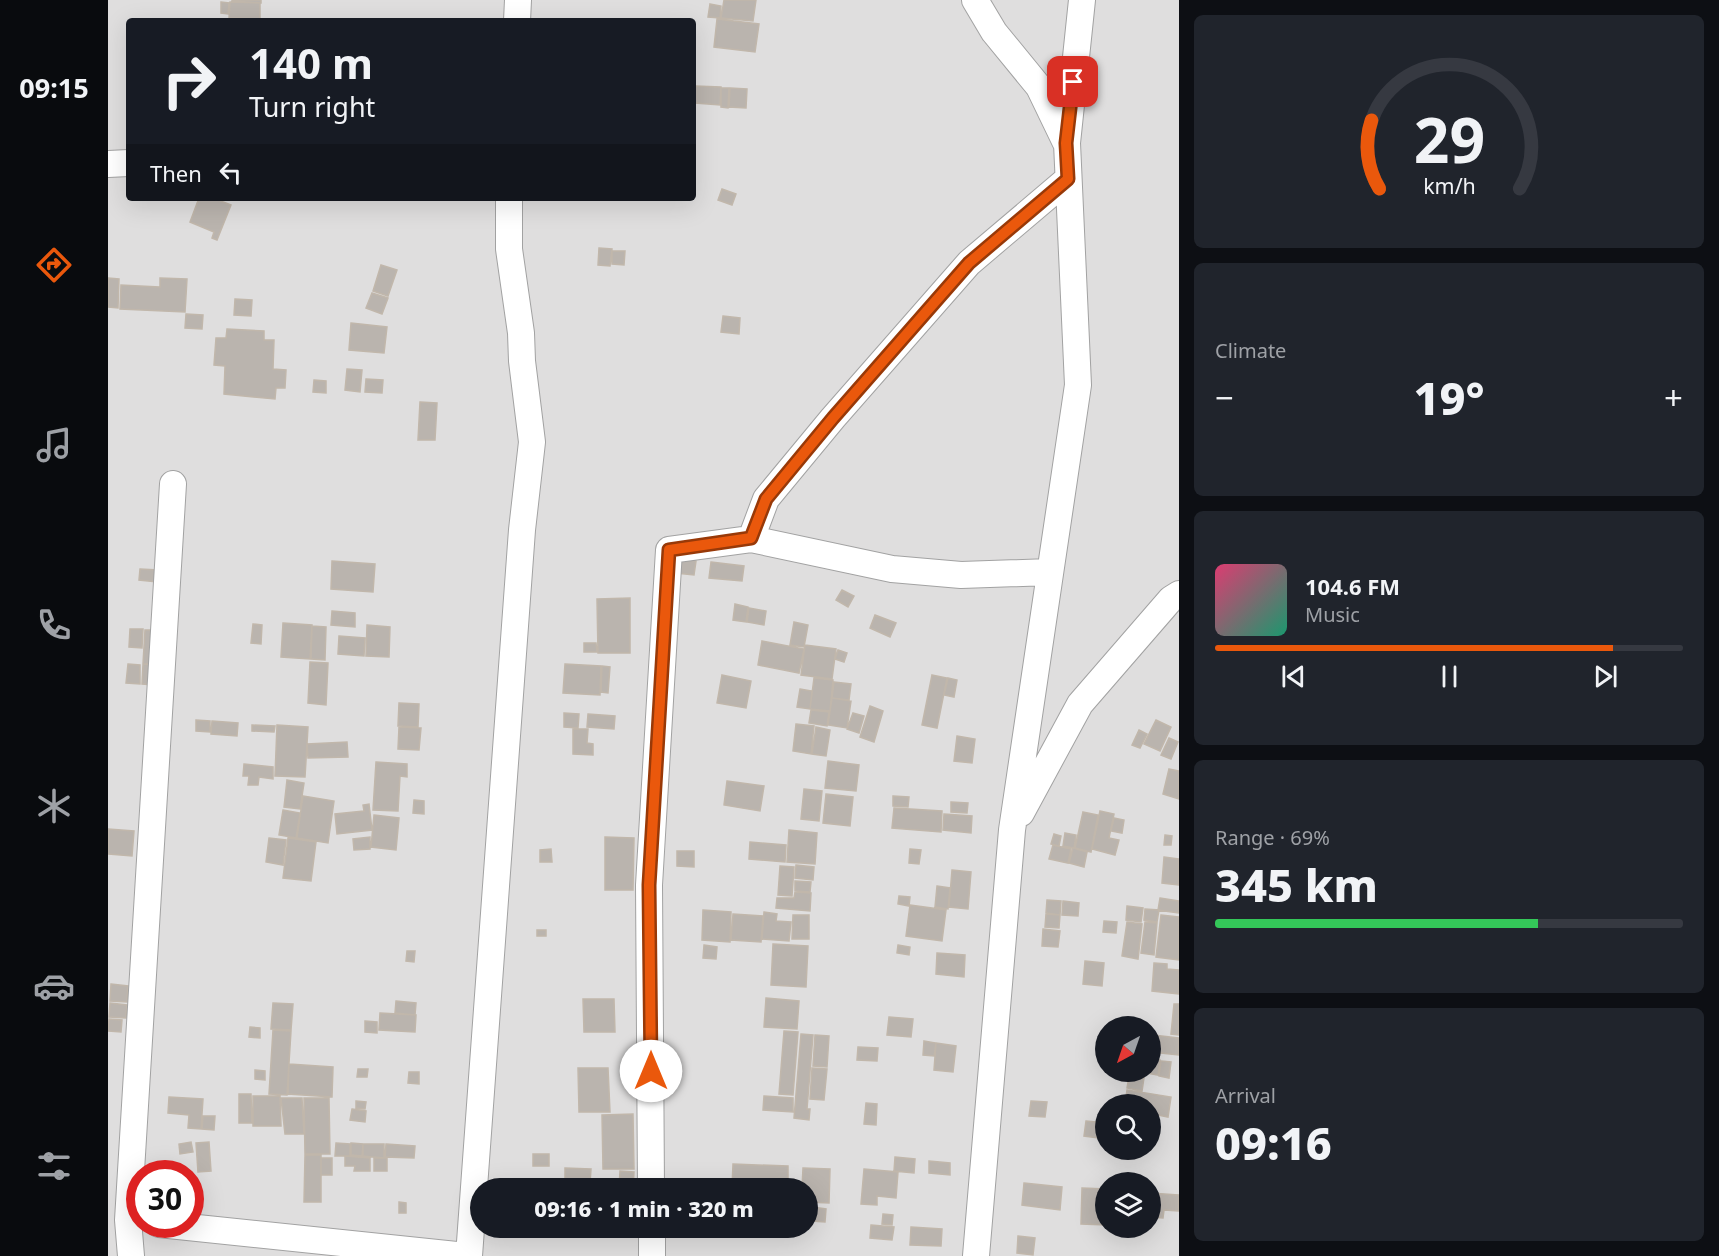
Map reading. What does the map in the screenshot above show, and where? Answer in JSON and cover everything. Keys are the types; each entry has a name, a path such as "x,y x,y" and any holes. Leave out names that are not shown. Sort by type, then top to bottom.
{"street":[{"path":"517,18 518,0"},
{"path":"975,0 994,32 1039,87 1066,143"},
{"path":"976,1256 1012,830 1078,385 1066,143 1082,0"},
{"path":"108,164 126,163"},
{"path":"751,538 766,499 833,418 969,263 1068,179"},
{"path":"204,1229 468,1256 522,530 532,442 522,361 521,333 509,249 509,201"},
{"path":"131,1256 125,1220 173,484"},
{"path":"651,1178 649,885 669,550 751,538 892,569 961,575 1050,572"},
{"path":"1012,830 1080,704 1170,598 1179,594"},
{"path":"652,1238 652,1256"}],"shaded area":[{"path":"108,0 1179,0 1179,1256 108,1256"}],"building":[{"path":"261,0 261,3 232,1"},
{"path":"724,0 756,0 753,21 721,18"},
{"path":"221,2 229,3 228,14 221,13"},
{"path":"230,2 260,3 260,18 229,18"},
{"path":"710,4 721,6 720,18 708,17"},
{"path":"717,19 759,24 755,52 714,47"},
{"path":"696,86 721,87 720,105 696,103"},
{"path":"721,88 729,88 728,108 721,107"},
{"path":"730,88 747,89 746,108 729,107"},
{"path":"722,189 736,194 732,205 718,200"},
{"path":"198,201 221,201 231,205 217,240 212,238 214,232 190,222"},
{"path":"599,248 612,249 610,266 598,265"},
{"path":"612,251 625,251 624,265 612,264"},
{"path":"381,265 397,270 388,296 373,291"},
{"path":"108,278 119,279 118,308 108,307"},
{"path":"160,278 187,279 185,312 120,309 121,285 160,287"},
{"path":"372,293 388,298 382,314 366,308"},
{"path":"235,299 252,300 251,316 234,315"},
{"path":"186,314 203,315 202,329 185,328"},
{"path":"723,316 740,318 739,334 721,332"},
{"path":"351,323 387,327 384,353 349,350"},
{"path":"227,329 264,331 264,340 274,340 273,369 286,370 285,388 276,388 275,399 224,394 225,366 214,365 216,338 226,338"},
{"path":"347,369 362,370 360,392 345,390"},
{"path":"366,379 383,380 382,393 365,392"},
{"path":"314,380 326,381 326,393 313,392"},
{"path":"420,402 437,403 435,440 418,440"},
{"path":"678,558 696,561 694,575 676,573"},
{"path":"332,561 375,564 373,592 331,589"},
{"path":"711,562 744,566 742,581 709,578"},
{"path":"140,569 158,570 157,582 139,580"},
{"path":"842,590 854,596 848,607 836,600"},
{"path":"630,598 630,653 598,653 597,599"},
{"path":"735,604 748,607 746,622 733,620"},
{"path":"749,608 766,611 764,625 747,622"},
{"path":"332,611 355,613 355,627 331,625"},
{"path":"875,615 896,623 890,637 870,628"},
{"path":"794,622 808,625 804,647 790,645"},
{"path":"283,623 312,625 310,659 281,657"},
{"path":"253,624 262,625 261,644 251,643"},
{"path":"367,625 390,627 389,657 366,656"},
{"path":"312,626 326,627 325,660 311,659"},
{"path":"130,629 143,629 142,648 129,647"},
{"path":"145,630 157,630 155,664 143,664"},
{"path":"339,636 365,638 364,656 338,654"},
{"path":"762,641 804,649 799,673 758,665"},
{"path":"584,643 596,643 597,652 584,652"},
{"path":"805,645 836,649 832,679 801,675"},
{"path":"838,650 847,653 844,662 835,659"},
{"path":"310,662 328,663 326,705 308,703"},
{"path":"128,664 140,665 140,684 126,683"},
{"path":"143,664 155,665 154,685 142,684"},
{"path":"565,664 601,666 600,695 563,693"},
{"path":"602,666 610,667 608,693 601,692"},
{"path":"722,675 751,681 746,708 717,703"},
{"path":"932,675 947,678 937,728 922,725"},
{"path":"814,678 833,680 830,711 810,709"},
{"path":"948,678 957,680 954,697 944,695"},
{"path":"834,682 851,684 849,700 832,698"},
{"path":"800,689 812,691 810,709 797,707"},
{"path":"832,698 851,701 847,728 828,725"},
{"path":"399,703 419,704 418,727 398,726"},
{"path":"870,706 883,711 874,742 860,737"},
{"path":"811,710 829,712 827,726 809,723"},
{"path":"564,713 579,714 578,728 564,727"},
{"path":"853,713 864,716 859,733 847,729"},
{"path":"588,714 615,716 614,729 587,727"},
{"path":"196,720 210,721 210,732 196,731"},
{"path":"1156,720 1171,727 1160,751 1144,744"},
{"path":"212,721 238,723 237,736 211,734"},
{"path":"796,724 814,726 811,754 793,751"},
{"path":"252,725 275,726 274,732 252,731"},
{"path":"277,725 308,727 305,777 275,776"},
{"path":"399,727 421,728 419,750 398,749"},
{"path":"816,727 830,730 826,756 812,754"},
{"path":"573,729 588,729 587,743 593,744 593,755 573,754"},
{"path":"1139,730 1147,734 1140,748 1132,745"},
{"path":"957,736 975,739 972,763 954,761"},
{"path":"1169,738 1178,742 1171,759 1161,755"},
{"path":"347,742 348,757 308,758 307,744"},
{"path":"828,761 859,765 856,791 825,788"},
{"path":"376,762 407,764 407,777 400,776 398,811 373,810"},
{"path":"244,764 273,767 273,779 259,777 258,785 248,785 249,776 243,776"},
{"path":"1169,769 1179,771 1179,799 1163,794"},
{"path":"287,780 304,783 300,809 284,807"},
{"path":"727,781 764,786 760,811 724,805"},
{"path":"804,789 822,791 819,821 801,819"},
{"path":"826,794 853,797 850,826 823,823"},
{"path":"303,796 334,801 328,843 297,838"},
{"path":"893,796 909,797 908,807 893,806"},
{"path":"414,800 424,801 424,814 413,813"},
{"path":"951,802 968,803 967,813 951,812"},
{"path":"369,804 372,830 337,834 335,814 364,811 363,805"},
{"path":"894,808 942,811 941,832 892,828"},
{"path":"283,810 300,813 296,838 279,835"},
{"path":"1100,811 1114,814 1109,838 1119,840 1115,855 1092,849"},
{"path":"1083,812 1098,815 1091,852 1075,848"},
{"path":"944,814 972,816 971,833 943,830"},
{"path":"374,815 399,818 396,850 371,847"},
{"path":"1114,818 1124,820 1122,833 1111,831"},
{"path":"108,829 134,831 132,856 108,854"},
{"path":"789,830 817,833 815,864 787,862"},
{"path":"1065,833 1076,835 1074,848 1063,846"},
{"path":"1054,834 1061,836 1059,846 1051,844"},
{"path":"1165,835 1172,836 1171,845 1164,845"},
{"path":"370,837 370,849 354,850 353,839"},
{"path":"605,837 634,838 633,890 605,890"},
{"path":"269,838 286,840 283,865 266,862"},
{"path":"288,838 316,842 311,881 283,878"},
{"path":"750,842 786,845 785,862 749,859"},
{"path":"1053,845 1071,849 1068,863 1049,859"},
{"path":"1073,848 1087,852 1084,867 1069,863"},
{"path":"551,849 552,862 540,862 540,850"},
{"path":"910,849 921,850 919,864 909,863"},
{"path":"677,851 694,851 694,867 677,866"},
{"path":"1164,857 1179,859 1179,885 1162,883"},
{"path":"796,865 814,867 813,880 795,878"},
{"path":"780,866 794,867 792,896 778,895"},
{"path":"952,870 971,872 968,909 949,907"},
{"path":"795,881 811,882 810,892 795,891"},
{"path":"937,886 950,888 948,909 935,907"},
{"path":"795,892 811,893 810,911 776,908 777,898 794,898"},
{"path":"899,896 910,897 909,906 898,904"},
{"path":"1160,898 1179,901 1179,913 1158,910"},
{"path":"1047,900 1061,901 1060,915 1046,913"},
{"path":"1063,901 1079,903 1078,916 1062,915"},
{"path":"910,905 946,910 942,941 906,936"},
{"path":"1127,906 1143,908 1141,922 1126,920"},
{"path":"1145,909 1159,910 1157,922 1144,920"},
{"path":"703,910 731,912 730,942 702,940"},
{"path":"764,912 777,914 776,921 791,922 789,941 762,939"},
{"path":"733,914 763,916 761,942 731,940"},
{"path":"1046,914 1060,915 1059,928 1045,927"},
{"path":"793,915 809,915 809,939 792,939"},
{"path":"1161,915 1179,917 1179,960 1156,957"},
{"path":"1104,921 1117,922 1116,933 1103,932"},
{"path":"1127,922 1142,924 1138,959 1122,956"},
{"path":"1145,922 1157,923 1154,955 1141,953"},
{"path":"1043,929 1060,931 1058,947 1042,946"},
{"path":"537,930 546,930 546,936 537,936"},
{"path":"773,944 808,946 806,987 771,985"},
{"path":"704,945 717,947 716,959 703,958"},
{"path":"898,945 910,947 909,955 897,953"},
{"path":"407,951 415,951 414,962 406,961"},
{"path":"937,953 965,955 964,977 936,974"},
{"path":"1085,961 1104,963 1102,986 1083,984"},
{"path":"1154,963 1167,964 1167,969 1179,970 1179,994 1152,991"},
{"path":"111,984 128,986 127,1002 110,1001"},
{"path":"766,998 799,1001 797,1029 764,1027"},
{"path":"583,999 614,999 615,1032 584,1032"},
{"path":"396,1001 416,1003 415,1015 395,1013"},
{"path":"110,1003 127,1005 126,1018 109,1017"},
{"path":"273,1003 293,1004 291,1030 271,1029"},
{"path":"1174,1004 1179,1004 1179,1035 1171,1034"},
{"path":"380,1013 416,1015 415,1032 379,1030"},
{"path":"889,1017 913,1019 911,1037 887,1035"},
{"path":"109,1019 122,1020 121,1032 108,1031"},
{"path":"365,1021 377,1022 377,1033 365,1032"},
{"path":"250,1027 260,1028 260,1038 249,1037"},
{"path":"273,1030 291,1031 287,1095 269,1094"},
{"path":"784,1031 798,1032 793,1095 779,1094"},
{"path":"801,1034 813,1035 807,1109 810,1109 809,1120 794,1118"},
{"path":"815,1035 829,1036 827,1067 813,1066"},
{"path":"1161,1036 1179,1038 1179,1055 1161,1053"},
{"path":"924,1041 936,1043 934,1056 923,1055"},
{"path":"936,1043 956,1046 953,1072 934,1070"},
{"path":"858,1047 878,1048 877,1061 857,1060"},
{"path":"1161,1061 1171,1062 1169,1078 1161,1076"},
{"path":"289,1064 333,1067 332,1097 288,1094"},
{"path":"578,1068 608,1068 610,1112 579,1112"},
{"path":"812,1068 827,1069 824,1100 810,1099"},
{"path":"358,1069 368,1069 367,1077 357,1077"},
{"path":"255,1070 265,1071 265,1080 255,1079"},
{"path":"409,1072 419,1072 419,1084 408,1083"},
{"path":"1128,1082 1143,1082 1142,1091 1127,1088"},
{"path":"1127,1090 1152,1094 1126,1094"},
{"path":"239,1094 251,1094 252,1123 239,1123"},
{"path":"1161,1095 1171,1097 1168,1117 1161,1116"},
{"path":"253,1096 280,1096 281,1126 253,1126"},
{"path":"764,1096 793,1098 793,1112 763,1110"},
{"path":"169,1097 203,1099 201,1129 188,1128 189,1115 168,1113"},
{"path":"281,1098 302,1098 304,1134 285,1134"},
{"path":"304,1098 329,1098 330,1154 305,1154"},
{"path":"356,1101 366,1102 365,1109 356,1108"},
{"path":"1031,1101 1047,1102 1045,1117 1029,1116"},
{"path":"866,1103 877,1104 876,1125 864,1124"},
{"path":"352,1109 366,1111 365,1122 350,1120"},
{"path":"633,1114 634,1169 603,1169 602,1115"},
{"path":"203,1116 215,1116 214,1130 202,1129"},
{"path":"1086,1121 1095,1122 1095,1138 1084,1136"},
{"path":"191,1142 193,1152 180,1154 179,1144"},
{"path":"209,1142 211,1171 204,1172 204,1160 197,1160 196,1143"},
{"path":"336,1143 350,1144 350,1156 335,1156"},
{"path":"351,1143 363,1144 362,1156 351,1155"},
{"path":"363,1144 384,1144 384,1158 363,1156"},
{"path":"386,1144 415,1146 414,1158 385,1157"},
{"path":"533,1154 549,1154 549,1166 533,1166"},
{"path":"305,1155 321,1155 321,1202 304,1202"},
{"path":"345,1156 370,1158 370,1171 354,1171 355,1166 345,1166"},
{"path":"895,1157 915,1159 914,1173 894,1171"},
{"path":"321,1158 332,1158 332,1175 321,1175"},
{"path":"374,1158 387,1158 387,1171 374,1171"},
{"path":"929,1161 950,1163 950,1175 929,1173"},
{"path":"733,1164 788,1166 788,1178 732,1178"},
{"path":"565,1168 591,1169 590,1178 565,1178"},
{"path":"803,1168 830,1169 829,1203 818,1202 818,1178 802,1178"},
{"path":"864,1169 898,1172 896,1198 877,1196 877,1205 861,1204"},
{"path":"620,1171 634,1172 634,1178 620,1178"},
{"path":"1024,1183 1062,1187 1060,1210 1022,1205"},
{"path":"1082,1188 1095,1189 1095,1225 1081,1224"},
{"path":"1161,1194 1179,1195 1179,1211 1164,1210 1163,1218 1161,1218"},
{"path":"399,1202 406,1203 406,1213 399,1213"},
{"path":"818,1208 826,1209 825,1222 818,1222"},
{"path":"883,1214 893,1215 892,1225 882,1224"},
{"path":"871,1225 894,1227 892,1240 870,1238"},
{"path":"911,1227 942,1229 941,1246 910,1245"},
{"path":"1018,1236 1035,1238 1033,1255 1017,1253"}],"route":[{"path":"651,1071 649,885 669,550 751,538 766,499 833,418 969,263 1068,179 1066,143 1073,82"}]}
